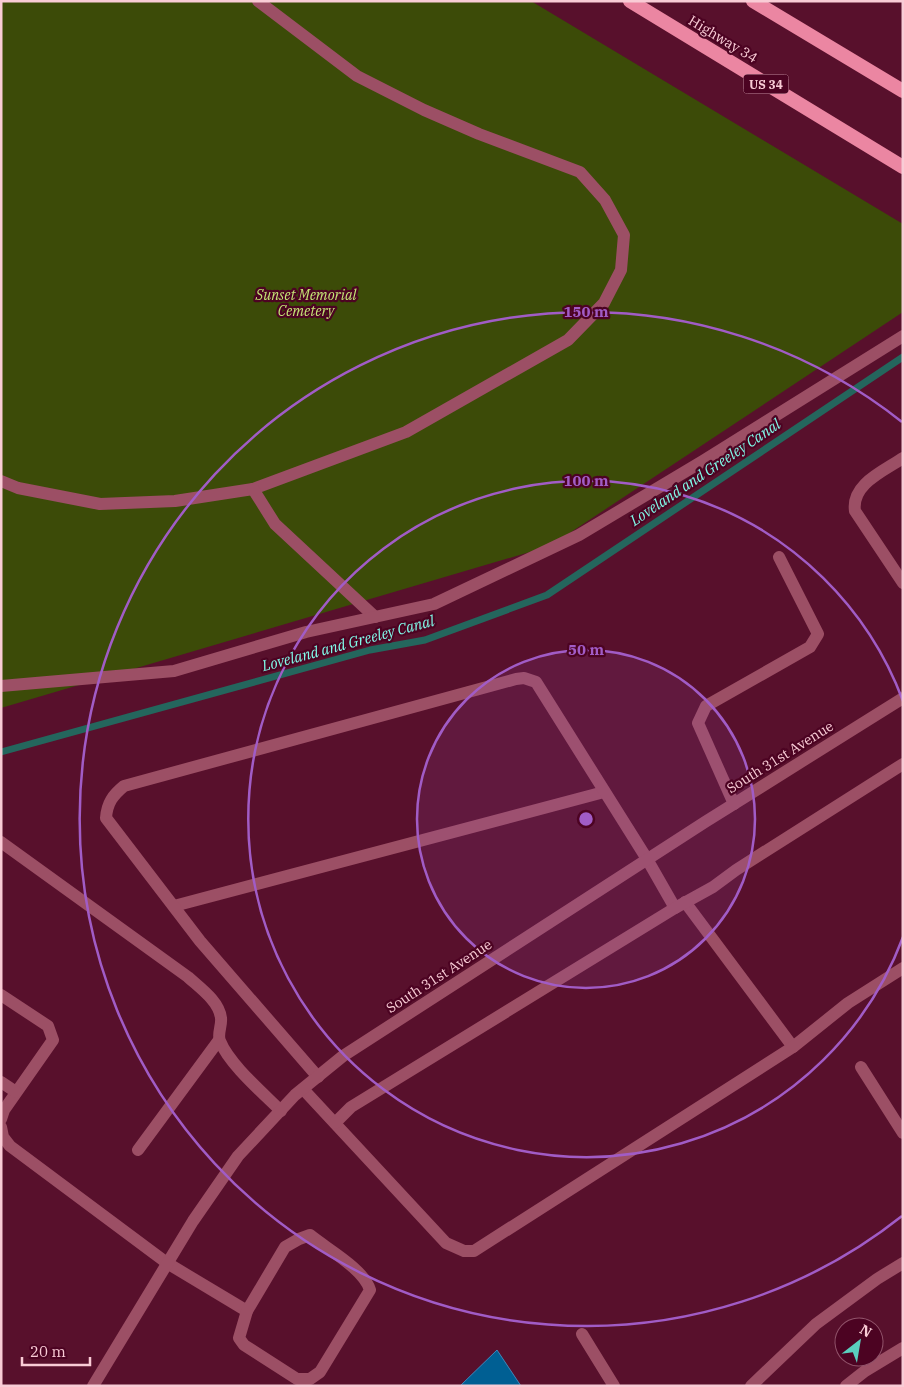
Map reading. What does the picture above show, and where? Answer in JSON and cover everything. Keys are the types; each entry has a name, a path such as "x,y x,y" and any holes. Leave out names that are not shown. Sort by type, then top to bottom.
{"highway":[{"name":"Highway 34","path":"630,1 903,167"},
{"path":"753,1 903,92"}],"street":[{"path":"1,480 18,488 100,504 175,501 253,489 406,432 568,340 604,303 621,270 624,235 605,200 580,172 479,134 424,110 357,76 258,1"},
{"path":"1,686 174,671 306,632 434,604 579,535 711,456 903,336"},
{"path":"903,458 860,487 853,502 855,511 903,583"},
{"path":"253,489 275,524 375,617"},
{"path":"734,804 698,723 706,706 810,647 818,634 779,557"},
{"path":"318,1077 200,941 106,818 107,807 116,793 124,786 524,678 536,682 647,859 680,905 712,937 793,1047"},
{"name":"South 31st Avenue","path":"93,1386 192,1221 238,1156 303,1089 343,1056 647,859 903,698"},
{"path":"335,1123 351,1107 625,938 713,887 736,870 903,764"},
{"path":"174,906 604,792"},
{"path":"1,842 188,977 217,1006 221,1018 219,1040 138,1150"},
{"path":"303,1089 446,1242 464,1251 474,1251 793,1047 848,1004 903,968"},
{"path":"1,995 48,1026 53,1040 4,1110 1,1119"},
{"path":"219,1040 230,1058 281,1111"},
{"path":"861,1067 903,1133"},
{"path":"1,1082 16,1092"},
{"path":"1,1127 3,1136 10,1146 167,1263 247,1311"},
{"path":"310,1235 353,1268 367,1281 370,1290 320,1372 305,1380 296,1379 244,1345 239,1338 247,1311 285,1248 299,1239 310,1235"},
{"path":"751,1386 816,1324 877,1279 903,1263"},
{"path":"582,1334 614,1386"},
{"path":"846,1386 865,1371 903,1348"}],"green space":[{"name":"Sunset Memorial Cemetery","path":"1,1 531,1 903,224 903,312 550,546 1,708"}],"building":[{"path":"497,1350 521,1386 460,1386"}],"waterway":[{"name":"Loveland and Greeley Canal","path":"1,752 370,650 425,640 547,595 903,357"}]}
